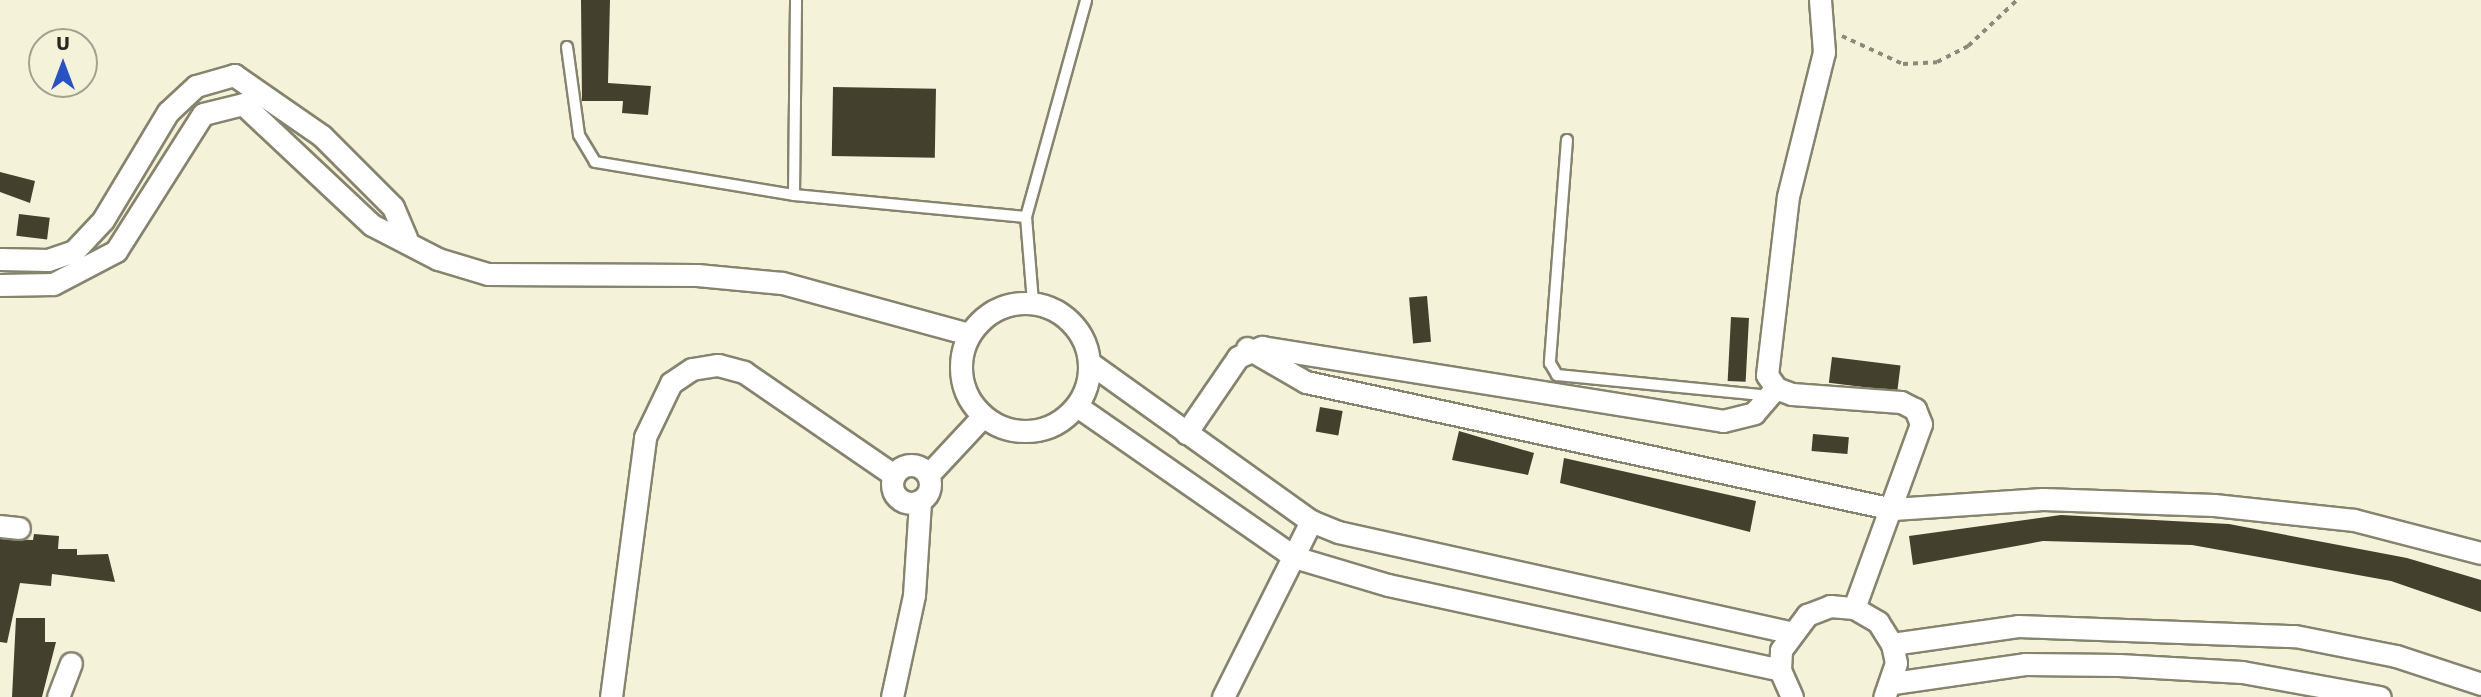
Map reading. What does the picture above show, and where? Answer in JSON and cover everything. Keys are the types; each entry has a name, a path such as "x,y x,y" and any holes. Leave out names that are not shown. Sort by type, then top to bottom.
{"street":[{"path":"1773,392 1767,375 1770,327 1798,146 1824,52 1820,0"},
{"path":"0,259 48,260 74,251 103,220 169,113 196,86 234,75 257,87 322,136 393,207 407,238"},
{"path":"0,285 53,284 116,251 144,216 203,114 243,104 257,87"},
{"path":"243,104 372,225 407,238 438,259 488,274 697,275 782,283 968,334"},
{"path":"48,260 53,284"},
{"path":"1034,302 1061,313 1082,335 1090,363 1077,406 1049,427 1014,432 982,417 964,393 959,363 968,334 996,309 1034,302"},
{"path":"1247,348 1723,421 1754,412 1773,392"},
{"path":"1186,433 1247,348"},
{"path":"1247,348 1306,382 1893,509 2043,499 2214,505 2354,520 2481,553"},
{"path":"1090,363 1311,521 1377,545 1790,632"},
{"path":"611,697 645,438 671,383 692,369 718,365 744,372 894,475"},
{"path":"1773,392 1915,409 1920,442 1854,608"},
{"path":"1077,406 1294,557 1388,585 1780,670"},
{"path":"892,697 914,595 920,501 928,475 982,417"},
{"path":"894,475 911,465 928,475"},
{"path":"894,475 894,493 920,501"},
{"path":"1223,697 1311,521"},
{"path":"1792,697 1780,670 1790,632 1807,615 1830,606 1854,608 1878,622 1892,644 1888,690 2025,664 2119,665 2242,672 2381,697"},
{"path":"1892,644 2018,626 2295,636 2396,656 2481,684"},
{"path":"58,697 71,663"}],"lane":[{"path":"794,195 796,0"},
{"path":"1034,302 1026,217 1086,0"},
{"path":"567,47 587,156 794,195 1026,217"},
{"path":"1567,140 1550,363 1557,375 1773,392"}],"path":[{"path":"1822,23 1868,52 1921,65 1968,46 2017,0"}],"building":[{"path":"581,0 610,0 608,83 651,86 648,115 622,113 623,101 582,101"},
{"path":"833,87 936,89 935,158 832,156"},
{"path":"0,172 35,181 30,203 0,192"},
{"path":"19,214 50,218 47,240 16,236"},
{"path":"1427,296 1431,342 1413,343 1409,298"},
{"path":"1731,317 1749,318 1746,382 1728,381"},
{"path":"1832,357 1900,365 1897,391 1829,383"},
{"path":"1320,407 1343,411 1338,436 1316,432"},
{"path":"1459,431 1534,453 1528,475 1452,460"},
{"path":"1813,434 1849,437 1847,454 1812,451"},
{"path":"1564,458 1756,501 1750,532 1560,483"},
{"path":"2061,515 2229,524 2407,558 2481,580 2481,612 2391,581 2192,545 2043,541 1913,565 1909,536"},
{"path":"34,534 59,536 58,549 77,549 77,555 108,554 115,582 52,574 51,586 20,583 7,643 0,642 0,539 33,540"},
{"path":"16,618 45,618 45,642 56,642 42,697 12,697"}]}
